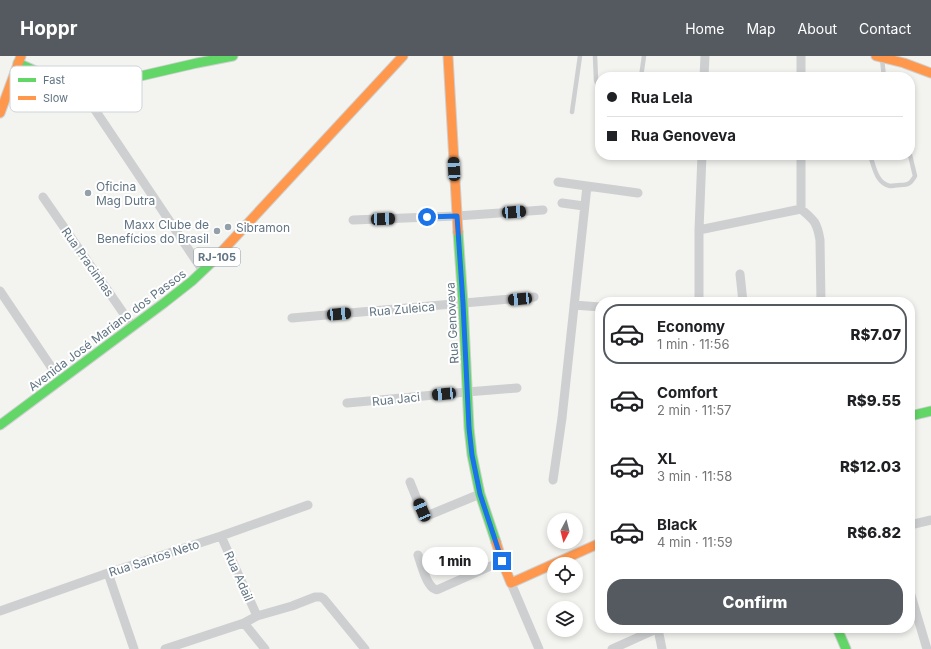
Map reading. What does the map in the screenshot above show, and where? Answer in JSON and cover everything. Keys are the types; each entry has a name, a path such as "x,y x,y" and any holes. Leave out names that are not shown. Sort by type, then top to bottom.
{"street":[{"path":"142,76 233,56"},
{"name":"Avenida José Mariano dos Passos","path":"0,424 133,327 203,271 220,255 403,56"},
{"name":"Rua Genoveva","path":"448,56 467,392 472,455 480,494 502,561 511,583"},
{"path":"704,72 705,56"},
{"path":"801,56 801,72"},
{"path":"879,57 912,60 931,65"},
{"path":"20,59 33,66"},
{"path":"891,59 931,73"},
{"path":"0,113 10,86"},
{"path":"96,112 203,271"},
{"path":"699,297 699,230 702,160"},
{"path":"800,209 801,160"},
{"path":"558,182 638,192"},
{"path":"553,480 562,418 587,186"},
{"name":"Rua Pracinhas","path":"43,197 133,327"},
{"path":"562,203 584,206"},
{"path":"699,230 800,209"},
{"path":"800,209 815,222 818,231 820,240 822,297"},
{"path":"353,220 457,216 543,210"},
{"path":"740,274 742,297"},
{"path":"0,291 60,380"},
{"name":"Rua Zuleica","path":"292,318 534,297"},
{"path":"574,305 595,307"},
{"name":"Rua Jaci","path":"347,403 517,388"},
{"path":"915,415 931,411"},
{"path":"410,482 422,512 426,515 480,494"},
{"name":"Rua Santos Neto","path":"0,611 308,505"},
{"path":"915,524 931,520"},
{"name":"Rua Adail","path":"221,536 257,616"},
{"path":"539,649 511,583 595,545"},
{"path":"418,555 430,584 436,590 502,561"},
{"path":"108,573 134,649"},
{"path":"165,649 244,623 257,616 292,606 315,597 321,597 365,649"},
{"path":"915,609 927,649"},
{"path":"244,623 265,649"},
{"path":"612,649 646,633"},
{"path":"656,633 662,649"},
{"path":"839,633 846,649"}],"lane":[{"path":"572,112 580,56"},
{"path":"595,56 596,72"},
{"path":"642,72 644,56"},
{"path":"879,57 883,72"},
{"path":"872,160 876,174 882,183 891,186 906,185 912,182 915,176 911,160"}],"traffic: fast":[{"path":"142,76 233,56"},
{"path":"18,63 25,66"},
{"path":"458,232 469,428 472,455 480,494 496,542"},
{"path":"0,425 164,303 192,281 212,262"},
{"path":"915,415 931,411"},
{"path":"839,633 846,649"}],"traffic: slow":[{"path":"17,66 21,56"},
{"path":"212,262 403,56"},
{"path":"448,56 458,232"},
{"path":"876,56 904,63 931,73"},
{"path":"0,113 10,86"},
{"path":"496,542 511,583 595,545"}],"place":[{"name":"Oficina Mag Dutra","path":"88,193"},
{"name":"Sibramon","path":"228,227"},
{"name":"Maxx Clube de Benefícios do Brasil","path":"217,231"}],"route":[{"path":"427,217 457,216 469,428 472,455 480,494 502,561"}]}
